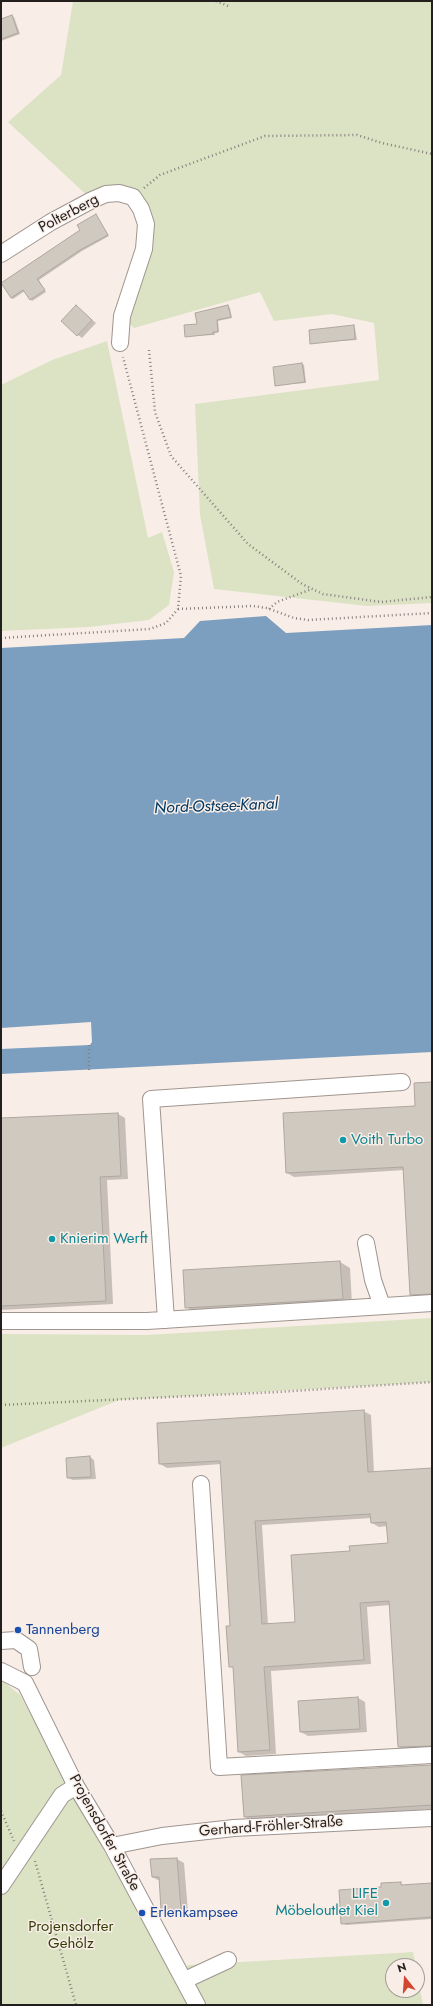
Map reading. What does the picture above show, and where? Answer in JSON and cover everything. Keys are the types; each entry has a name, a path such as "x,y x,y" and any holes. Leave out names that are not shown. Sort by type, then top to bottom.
{"street":[{"name":"Polterberg","path":"1,254 51,222 92,200 106,194 119,193 133,197"},
{"path":"120,343 122,316 144,250 146,230 146,224 141,209 133,197"},
{"path":"166,1320 151,1099 402,1082"},
{"path":"366,1243 373,1280 382,1306"},
{"path":"1,1321 147,1321 432,1303"},
{"path":"201,1484 219,1767 432,1755"},
{"path":"1,1641 16,1640 29,1649 32,1667"},
{"name":"Projensdorfer Straße","path":"1,1671 25,1683 76,1786 112,1846 185,1980 197,2005"},
{"path":"1,1886 62,1795 76,1786"},
{"name":"Gerhard-Fröhler-Straße","path":"112,1846 162,1836 234,1828 432,1818"},
{"path":"185,1980 228,1960"}],"path":[{"path":"216,1 228,6"},
{"path":"133,197 160,175 265,136 357,136 432,154"},
{"path":"1,638 150,629 166,623 178,609 181,576 120,343"},
{"path":"149,350 155,412 171,456 248,544 302,584 323,594 381,602 432,597"},
{"path":"268,609 277,602 312,589"},
{"path":"178,609 253,606 268,609 294,618 308,620 432,614"},
{"path":"89,1045 89,1070"},
{"path":"1,1405 277,1392 432,1382"},
{"path":"1,1811 21,1856"},
{"path":"32,1840 36,1867 76,2005"}],"green space":[{"path":"73,1 432,1 432,603 367,606 214,589 200,515 195,404 379,380 374,323 332,314 274,321 260,292 134,328 122,316 144,249 133,197 92,200 8,122 61,75"},
{"path":"107,341 148,538 162,532 174,572 169,605 149,620 89,627 1,631 1,385 52,360"},
{"path":"432,1318 432,1382 119,1400 1,1448 1,1334 147,1335"},
{"name":"Projensdorfer Gehölz","path":"1,1679 20,1695 95,1835 173,1972 189,1965 413,1952 414,1958 385,1958 385,1998 422,1998 423,2005 1,2005"}],"water":[{"name":"Nord-Ostsee-Kanal","path":"266,616 286,633 432,625 432,1052 1,1074 1,648 184,638 200,621"}],"pier":[{"path":"91,1022 92,1042 90,1045 1,1049 1,1028"}],"building":[{"path":"12,15 18,33 1,39 1,19"},
{"path":"96,214 108,235 80,250 37,279 45,290 30,300 23,290 11,298 1,283 80,230 77,225"},
{"path":"76,305 92,320 77,336 61,321"},
{"path":"228,305 231,317 217,320 218,332 213,332 213,334 185,337 184,325 197,324 195,313"},
{"path":"354,325 355,339 310,344 309,330"},
{"path":"302,363 305,382 275,386 273,367"},
{"path":"432,1082 432,1294 410,1295 403,1167 286,1173 283,1113 415,1106 414,1083"},
{"name":"Knierim Werft","path":"118,1113 121,1176 100,1177 106,1301 1,1306 1,1118"},
{"path":"340,1261 343,1299 185,1308 183,1270"},
{"path":"364,1410 368,1472 432,1468 432,1746 398,1747 389,1601 360,1603 364,1660 264,1667 270,1750 238,1752 233,1667 229,1667 226,1626 230,1626 220,1461 159,1464 157,1423","holes":["370,1514 371,1523 386,1522 388,1543 349,1546 350,1551 291,1555 295,1622 262,1624 255,1521"]},
{"path":"90,1456 91,1477 67,1478 66,1458"},
{"path":"358,1697 360,1729 300,1732 298,1701"},
{"path":"432,1765 432,1805 244,1817 241,1775"},
{"path":"177,1858 181,1909 161,1910 159,1877 152,1877 150,1859"},
{"name":"LIFE Möbeloutlet Kiel","path":"401,1882 401,1885 432,1883 432,1917 341,1924 339,1890 381,1887 381,1883"}],"place":[{"name":"Voith Turbo","path":"343,1140"},
{"name":"Knierim Werft","path":"52,1239"},
{"name":"Tannenberg","path":"18,1630"},
{"name":"LIFE Möbeloutlet Kiel","path":"386,1903"},
{"name":"Erlenkampsee","path":"142,1913"}]}
